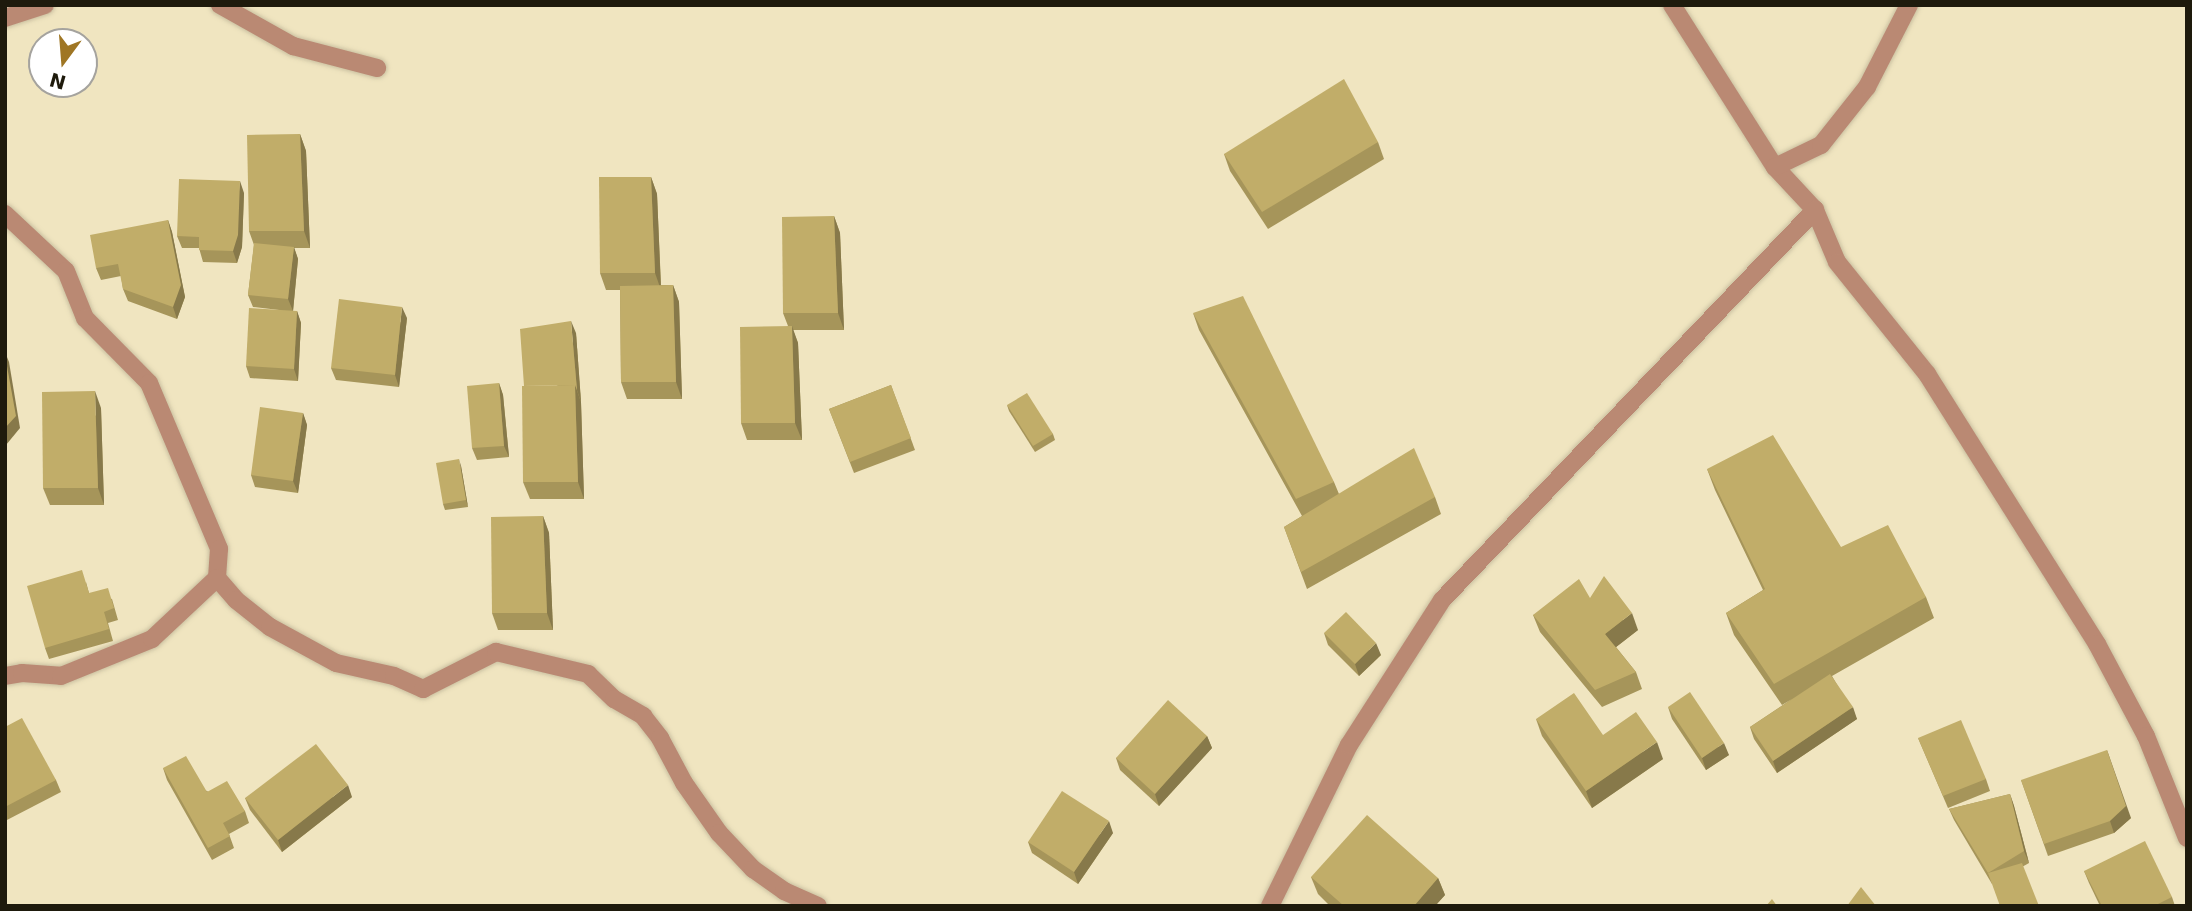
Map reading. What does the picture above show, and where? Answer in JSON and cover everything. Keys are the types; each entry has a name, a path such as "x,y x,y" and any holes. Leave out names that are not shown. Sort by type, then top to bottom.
{"street":[{"path":"5,18 45,5"},
{"path":"220,5 293,46 377,68"},
{"path":"1672,5 1775,167 1815,210 1837,262 1927,374 2097,644 2146,736 2187,838"},
{"path":"1775,167 1821,145 1867,87 1909,5"},
{"path":"1270,906 1349,745 1442,600 1815,210"},
{"path":"5,214 66,271 85,318 149,383 219,549 217,578 152,639 61,676 22,673 5,676"},
{"path":"217,578 236,600 270,626 336,663 394,676 423,689 496,652 588,674 614,699 643,716 660,738 684,783 719,833 754,869 785,891 818,906"}],"building":[{"path":"1344,79 1378,142 1262,212 1224,154"},
{"path":"300,134 304,231 249,231 247,135"},
{"path":"599,177 651,177 655,273 600,273"},
{"path":"179,179 240,181 238,235 233,251 199,250 199,237 177,236"},
{"path":"834,216 838,313 783,313 782,217"},
{"path":"168,220 181,285 173,307 123,289 118,264 96,268 90,235"},
{"path":"254,243 294,247 288,299 248,295"},
{"path":"673,285 676,382 621,382 620,286"},
{"path":"1243,296 1334,482 1296,499 1193,313"},
{"path":"339,299 402,307 395,375 331,368"},
{"path":"249,308 297,311 294,369 246,366"},
{"path":"571,321 577,390 575,385 524,386 520,329"},
{"path":"792,326 795,423 741,423 740,327"},
{"path":"5,355 16,416 5,428"},
{"path":"499,383 504,446 472,448 467,386"},
{"path":"575,385 578,482 523,482 522,386"},
{"path":"891,385 911,438 850,462 829,409"},
{"path":"95,391 98,488 43,488 42,392"},
{"path":"1027,393 1053,434 1033,446 1007,405"},
{"path":"260,407 303,413 293,481 251,475"},
{"path":"1773,435 1841,547 1888,525 1926,597 1774,684 1726,613 1765,589 1707,469"},
{"path":"1414,448 1435,497 1301,572 1284,527"},
{"path":"459,459 466,500 443,504 436,463"},
{"path":"543,516 547,613 492,613 491,517"},
{"path":"82,570 89,593 108,588 114,608 104,612 109,629 45,648 27,586"},
{"path":"1604,576 1632,613 1605,634 1636,672 1595,690 1533,615 1579,579 1590,598"},
{"path":"1346,612 1376,643 1355,664 1324,633"},
{"path":"1830,674 1853,707 1773,761 1750,727"},
{"path":"1690,692 1724,743 1702,758 1668,707"},
{"path":"1574,693 1603,735 1636,712 1657,742 1586,791 1536,719"},
{"path":"1168,700 1207,736 1155,794 1116,758"},
{"path":"22,718 56,780 5,807 5,727"},
{"path":"1961,720 1986,779 1943,796 1918,738"},
{"path":"316,744 348,785 278,840 245,798"},
{"path":"2107,750 2126,806 2110,821 2044,844 2021,780"},
{"path":"186,756 207,792 227,781 245,811 223,823 230,836 208,848 163,768"},
{"path":"1062,791 1109,821 1074,872 1028,842"},
{"path":"2010,794 2024,851 1988,873 1949,809"},
{"path":"1367,815 1438,878 1414,906 1344,906 1311,877"},
{"path":"2145,841 2172,897 2154,906 2102,906 2084,871"},
{"path":"2022,863 2039,906 2000,906 1988,873"},
{"path":"1861,887 1876,906 1847,906"},
{"path":"1772,899 1777,906 1766,906"}]}
